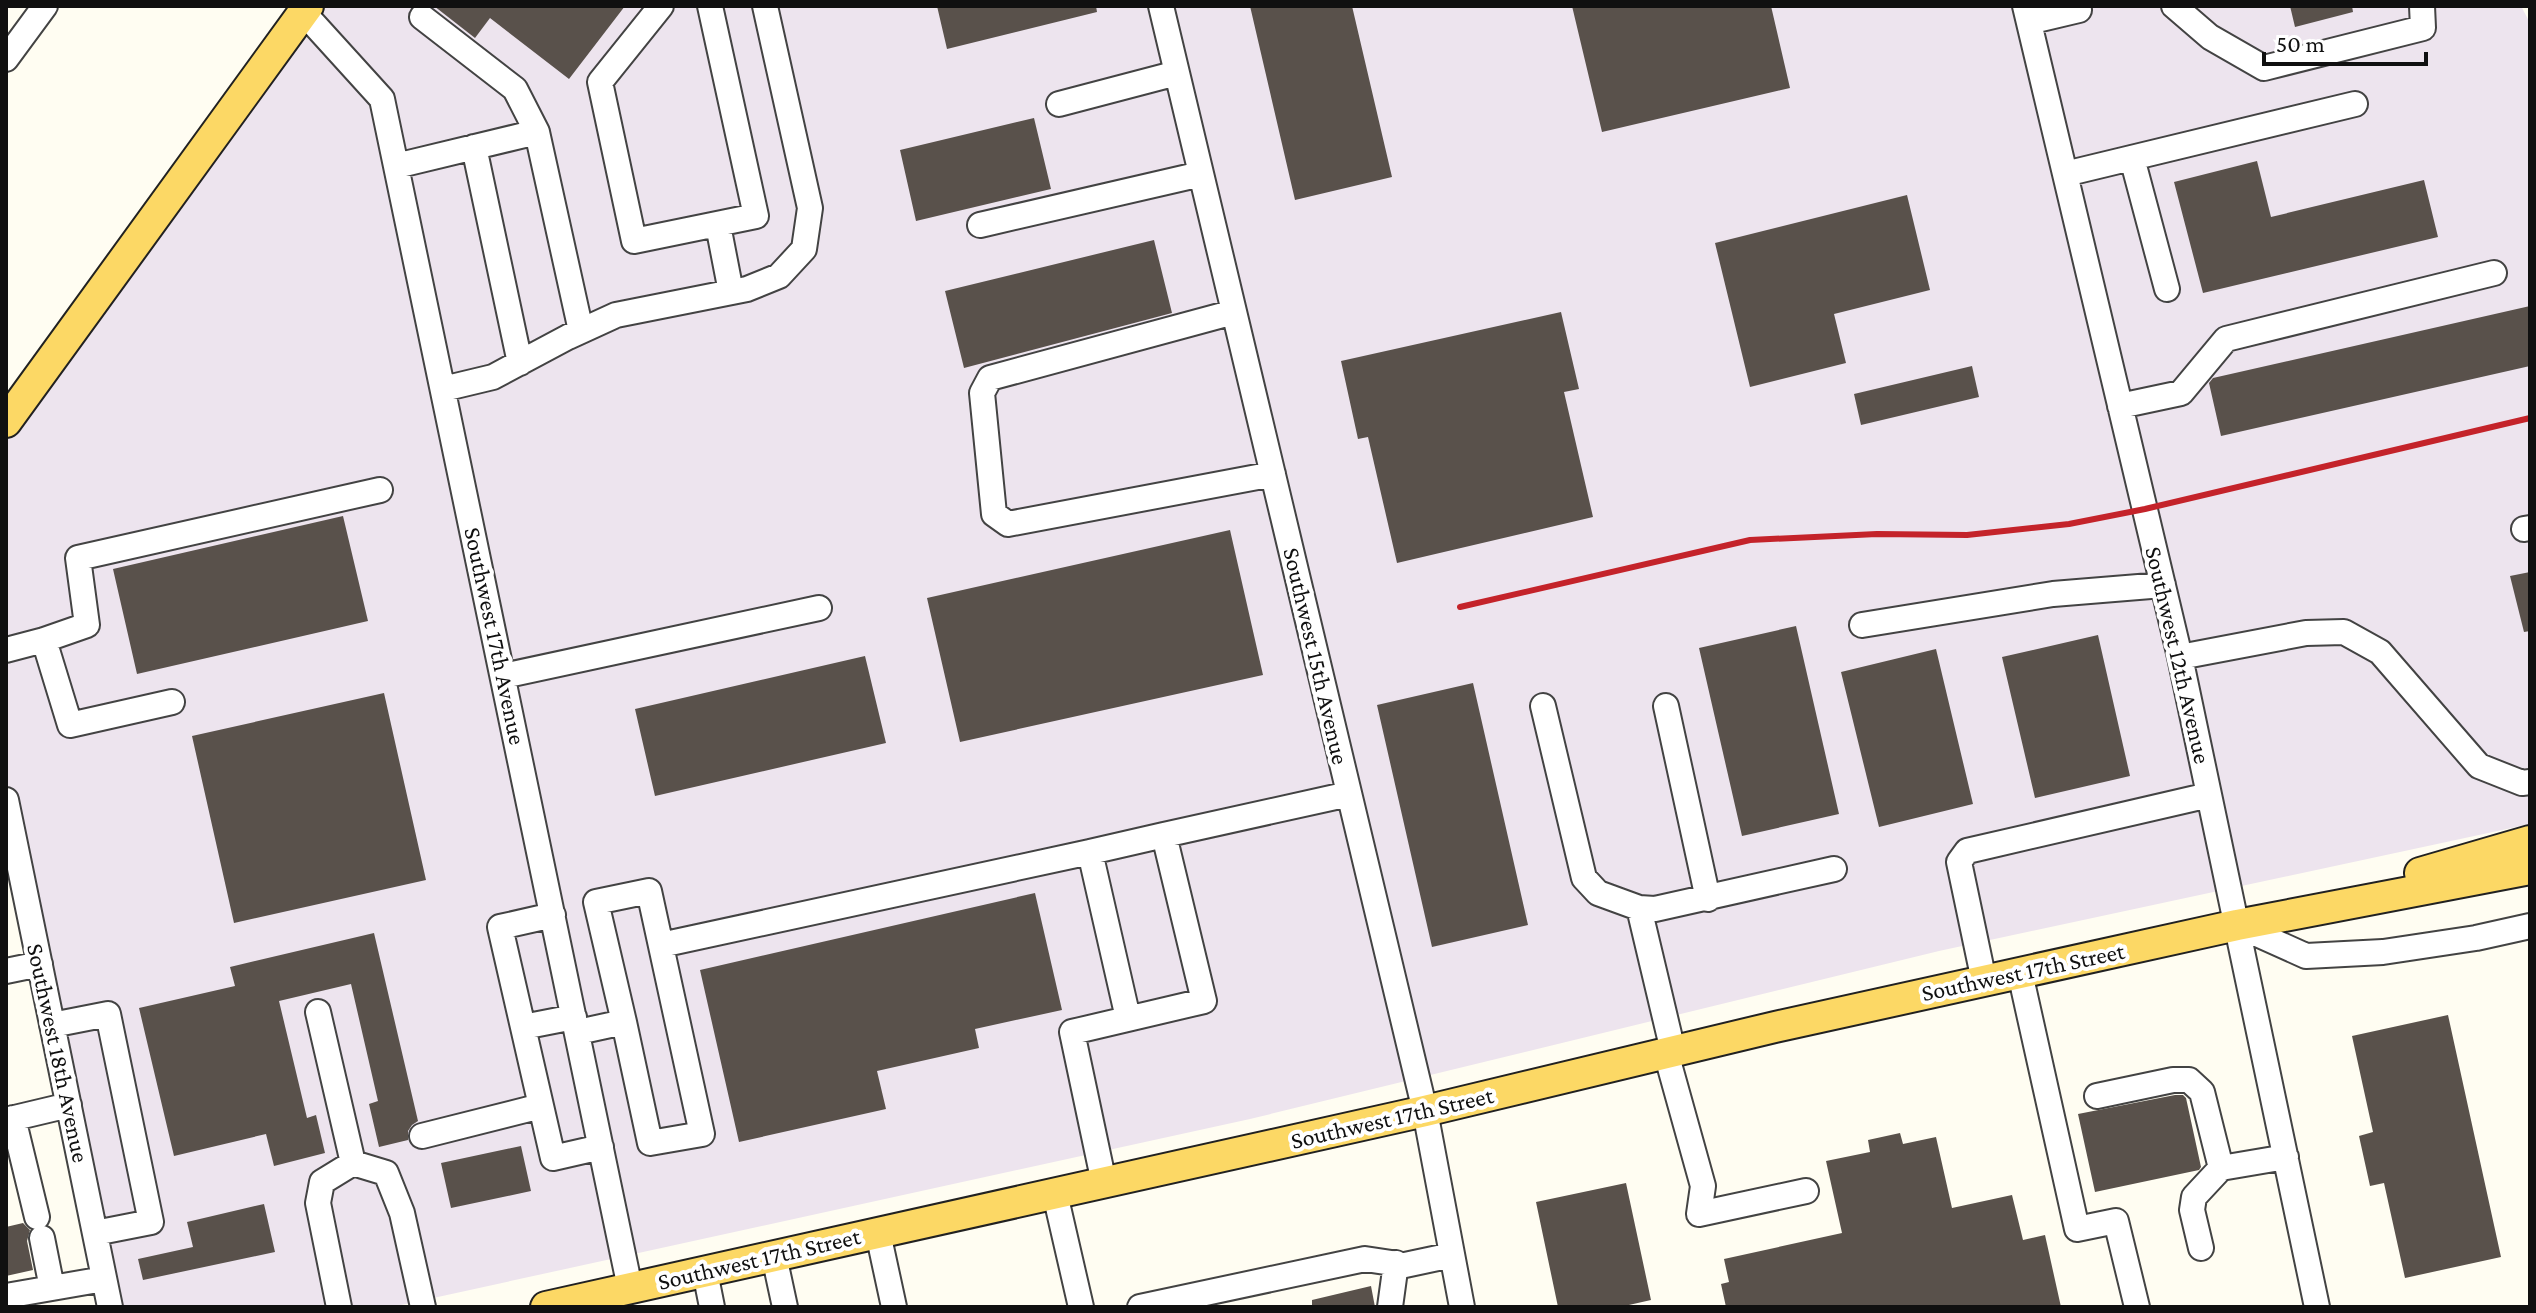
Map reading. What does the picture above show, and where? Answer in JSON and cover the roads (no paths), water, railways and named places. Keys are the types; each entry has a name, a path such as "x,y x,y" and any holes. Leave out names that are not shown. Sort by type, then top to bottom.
{"main road":[{"path":"6,422 306,9"},
{"name":"Southwest 17th Street","path":"2237,925 2530,841"},
{"name":"Southwest 17th Street","path":"546,1307 1425,1111 1669,1052 2237,925 2530,869"}],"street":[{"path":"6,59 45,6"},
{"path":"661,6 600,82 634,241 756,216 710,6"},
{"path":"443,389 493,377 616,315 747,289 779,276 804,249 810,208 765,6"},
{"name":"Southwest 15th Avenue","path":"1161,6 1425,1111 1462,1307"},
{"path":"2174,6 2210,37 2264,68 2423,28 2422,6"},
{"path":"2027,14 2086,7"},
{"name":"Southwest 17th Avenue","path":"306,9 382,99 630,1288"},
{"name":"Southwest 12th Avenue","path":"2027,14 2180,657 2317,1307"},
{"path":"422,17 515,89 537,132 581,331"},
{"path":"1059,104 1177,73"},
{"path":"2065,174 2355,104"},
{"path":"396,166 537,132"},
{"path":"474,147 520,363"},
{"path":"2132,158 2167,289"},
{"path":"980,225 1201,174"},
{"path":"718,225 731,292"},
{"path":"2120,406 2181,393 2226,339 2494,273"},
{"path":"1234,312 990,378 982,393 994,514 1008,524 1273,474"},
{"path":"6,650 87,625 78,558 380,490"},
{"path":"1862,625 2053,594 2163,585"},
{"path":"503,676 819,608"},
{"path":"2180,657 2306,633 2344,632 2380,652 2479,766 2522,783 2530,782"},
{"path":"44,640 70,725 172,702"},
{"path":"1543,706 1584,878 1598,893 1639,908 1655,909 1834,869"},
{"path":"1666,706 1708,899"},
{"path":"661,945 1349,794"},
{"path":"1984,981 1959,862 1967,851 2209,795"},
{"name":"Southwest 18th Avenue","path":"6,800 110,1307"},
{"path":"1104,1183 1072,1032 1204,1001 1164,835"},
{"path":"1090,852 1128,1018"},
{"path":"649,891 702,1134 650,1143 624,1022 596,902 649,891"},
{"path":"1639,908 1669,1052 1703,1186 1699,1214 1806,1191"},
{"path":"553,915 500,927 553,1158 601,1147"},
{"path":"2237,925 2306,956 2383,952 2476,938 2530,926"},
{"path":"6,971 40,964"},
{"path":"2020,973 2077,1229 2116,1221 2137,1307"},
{"path":"318,1012 353,1163"},
{"path":"52,1025 108,1014 151,1222 95,1233"},
{"path":"523,1027 624,1022"},
{"path":"2097,1096 2173,1080 2189,1080 2202,1092 2221,1168"},
{"path":"52,1288 40,1228 9,1119 69,1105"},
{"path":"422,1136 541,1106"},
{"path":"2201,1248 2192,1210 2194,1197 2221,1168 2286,1157"},
{"path":"339,1307 318,1203 322,1182 353,1163 386,1173 402,1213 423,1307"},
{"path":"1055,1194 1081,1307"},
{"path":"878,1233 894,1307"},
{"path":"1140,1307 1365,1259 1405,1265 1452,1255"},
{"path":"774,1256 785,1307"},
{"path":"1390,1307 1396,1263"},
{"path":"705,1272 712,1307"},
{"path":"6,1296 104,1279"}],"railway":[{"path":"1460,607 1750,540 1877,534 1967,535 2069,524 2145,509 2530,418"}]}
